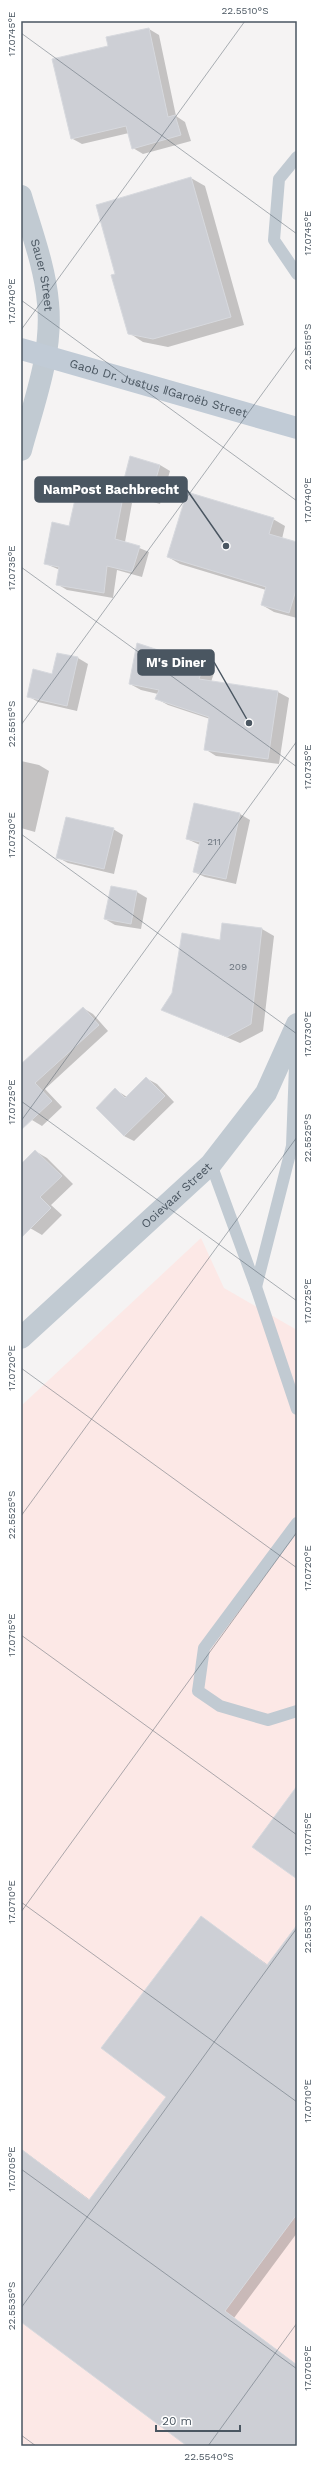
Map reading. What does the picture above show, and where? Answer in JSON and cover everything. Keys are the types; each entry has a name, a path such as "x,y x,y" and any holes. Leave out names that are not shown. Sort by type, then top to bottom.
{"street":[{"name":"Sauer Street","path":"21,196 42,270 48,302 46,356 21,450"},
{"name":"Gaob Dr. Justus ǁGaroëb Street","path":"21,349 297,428"},
{"name":"Ooievaar Street","path":"21,1338 211,1164 266,1093 297,1027"}],"lane":[{"path":"297,157 279,179 274,240 297,274"},
{"path":"256,1287 292,1146 297,1027"},
{"path":"211,1164 256,1287 297,1409"},
{"path":"297,1523 204,1648 198,1691 220,1706 268,1720 297,1711"}],"shaded area":[{"path":"201,1238 224,1288 297,1330 297,2446 21,2446 21,1406"}],"building":[{"path":"149,28 168,117 175,115 181,135 132,149 126,126 71,139 52,59 108,46 106,37"},
{"path":"191,177 231,317 153,339 128,334 111,275 115,274 96,205"},
{"path":"130,456 160,465 150,499 121,491"},
{"path":"78,486 123,497 115,539 140,546 132,572 107,566 104,593 56,585 59,567 44,564 52,522 69,526"},
{"path":"187,492 274,518 269,534 297,542 297,587 289,613 261,605 266,587 167,557"},
{"path":"137,643 204,665 199,679 278,691 268,759 204,750 209,717 155,699 159,690 129,684"},
{"path":"57,653 78,657 67,706 27,697 33,669 52,674"},
{"path":"194,803 240,813 226,879 193,872 200,842 186,839"},
{"path":"66,817 114,828 104,869 56,858"},
{"path":"111,886 137,891 131,924 104,919"},
{"path":"222,923 262,928 251,1024 227,1037 161,1010 172,993 182,933 220,940"},
{"path":"83,1007 99,1025 35,1083 52,1101 21,1130 21,1064"},
{"path":"146,1077 165,1096 124,1136 96,1108 115,1088 125,1098"},
{"path":"35,1150 62,1176 40,1197 51,1208 21,1238 21,1164"},
{"path":"297,1786 297,1879 252,1847"},
{"path":"201,1916 267,1965 297,1925 297,2214 225,2311 297,2365 297,2446 187,2446 21,2322 21,2149 89,2200 166,2097 101,2048"}],"place":[{"name":"NamPost Bachbrecht","path":"226,546"},
{"name":"M's Diner","path":"249,723"}]}
